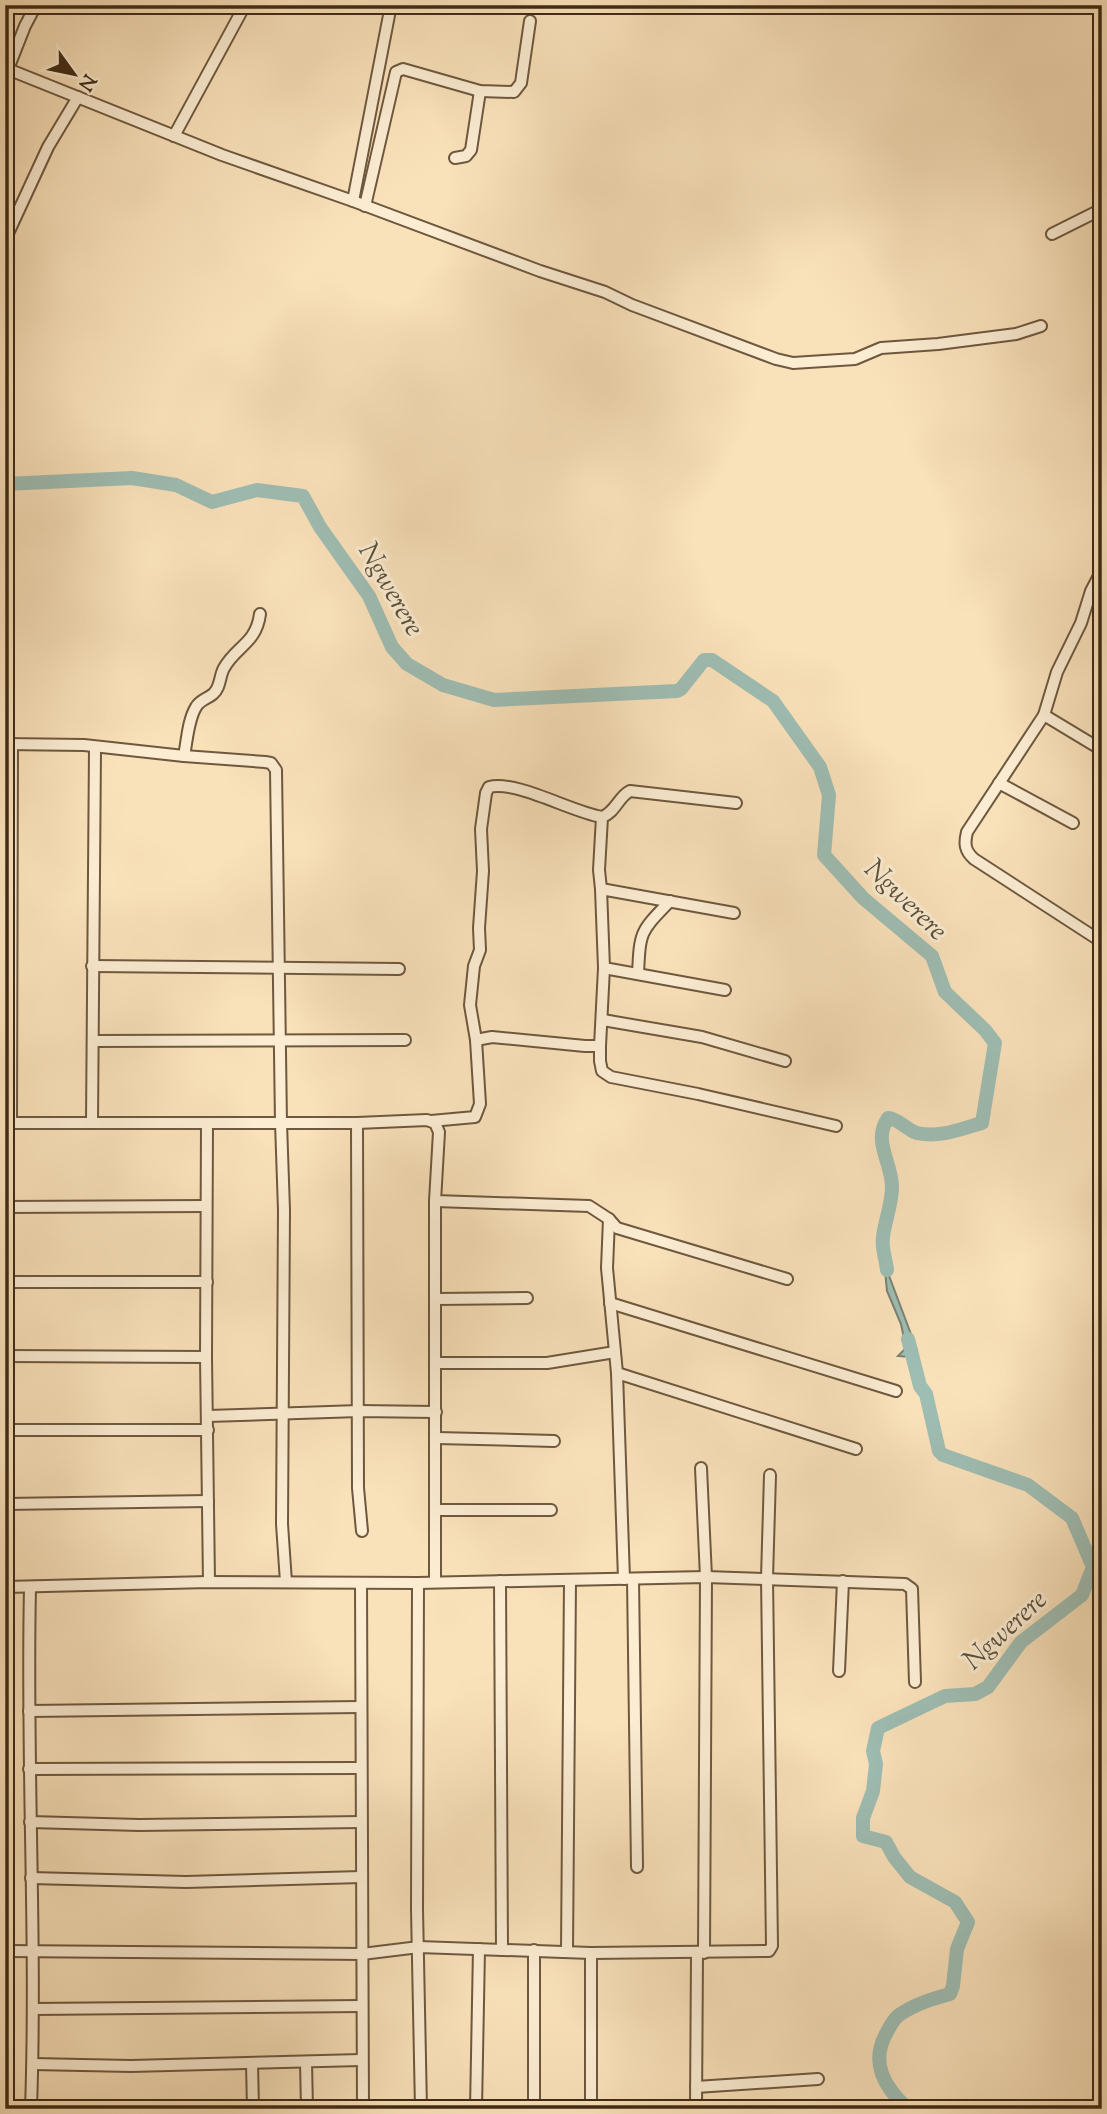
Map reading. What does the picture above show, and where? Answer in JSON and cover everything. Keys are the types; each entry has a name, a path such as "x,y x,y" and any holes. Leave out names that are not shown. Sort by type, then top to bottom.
{"street":[{"path":"36,5 6,68 269,173 605,292 632,305 776,359 793,363 855,359 881,348 1016,334 1041,326"},
{"path":"174,136 245,5"},
{"path":"353,201 391,5"},
{"path":"365,206 396,72 403,69 481,90 514,92 520,88 530,21"},
{"path":"455,158 466,156 471,150 481,90"},
{"path":"5,240 48,147 78,97"},
{"path":"1052,234 1102,209"},
{"path":"1102,570 1057,672 1044,715 967,832 965,848 969,854 1102,942"},
{"path":"184,756 195,709 201,701 214,694 224,667 254,636 260,614"},
{"path":"1044,715 1102,750"},
{"path":"286,1582 282,1524 284,1210 281,1123 275,766 265,762 85,745 9,744 8,1123 207,1124 281,1123 358,1123 475,1117 480,1104 476,1040 470,1005 474,966 480,950 483,871 481,829 489,787 497,785 535,795 603,817 608,815 630,790 736,803"},
{"path":"92,1122 95,748"},
{"path":"999,783 1073,823"},
{"path":"603,817 599,870 604,968 600,1046 602,1071 611,1077 836,1126"},
{"path":"601,889 734,912"},
{"path":"638,974 639,943 644,928 670,901"},
{"path":"92,966 399,969"},
{"path":"604,968 725,990"},
{"path":"603,1020 702,1037 785,1061"},
{"path":"476,1040 492,1037 600,1046"},
{"path":"93,1041 405,1040"},
{"path":"431,1121 439,1132 435,1201 435,1581"},
{"path":"358,1123 358,1488 362,1531"},
{"path":"207,1124 209,1582"},
{"path":"435,1201 589,1206 609,1219 617,1228 787,1279"},
{"path":"5,1207 206,1206"},
{"path":"609,1219 607,1268 617,1373 629,1579 637,1867"},
{"path":"5,1282 207,1282"},
{"path":"436,1299 527,1298"},
{"path":"610,1303 896,1391"},
{"path":"436,1363 547,1363 615,1352"},
{"path":"5,1356 206,1357"},
{"path":"617,1373 856,1449"},
{"path":"208,1416 359,1411 436,1412"},
{"path":"5,1430 208,1430"},
{"path":"437,1438 554,1441"},
{"path":"696,2109 706,1577 701,1468"},
{"path":"5,1951 362,1954 419,1947 591,1953 769,1951 772,1947 768,1578 770,1475"},
{"path":"5,1504 208,1501"},
{"path":"435,1510 551,1510"},
{"path":"5,1587 706,1577 905,1584 912,1588 915,1682"},
{"path":"567,1951 570,1580"},
{"path":"500,1581 502,1950"},
{"path":"839,1671 843,1581"},
{"path":"361,1583 363,2109"},
{"path":"418,1583 421,2109"},
{"path":"30,1588 32,2109"},
{"path":"29,1711 361,1707"},
{"path":"29,1769 361,1768"},
{"path":"30,1822 139,1825 361,1822"},
{"path":"31,1878 186,1882 361,1877"},
{"path":"476,2109 479,1950"},
{"path":"534,1950 534,2109"},
{"path":"591,1953 591,2109"},
{"path":"33,2009 362,2006"},
{"path":"33,2064 131,2066 361,2060"},
{"path":"306,2062 307,2109"},
{"path":"252,2063 253,2109"},
{"path":"695,2087 818,2079"}],"water":[{"path":"882,1240 888,1273 917,1350 909,1356 898,1356 906,1348 901,1324 887,1291"}],"waterway":[{"name":"Ngwerere","path":"5,484 132,478 176,485 212,502 257,490 303,496 320,527 369,596 392,647 407,664 443,685 494,700 677,691 704,660 712,660 773,701 820,767 829,795 824,855 863,898 932,956 945,992 995,1043 982,1123 950,1132 926,1134 917,1133 888,1118 882,1135 892,1187 883,1241 887,1270"},
{"name":"Ngwerere","path":"908,1339 920,1386 926,1394 939,1451 943,1455 1028,1485 1072,1518 1093,1567 1082,1595 1021,1642 988,1687 975,1694 945,1696 878,1728 873,1751 876,1764 873,1791 863,1818 863,1836 886,1842 910,1877 955,1902 968,1922 957,1949 950,1994 917,2005 899,2015 882,2043 879,2054 882,2074 892,2092 908,2109"}]}
